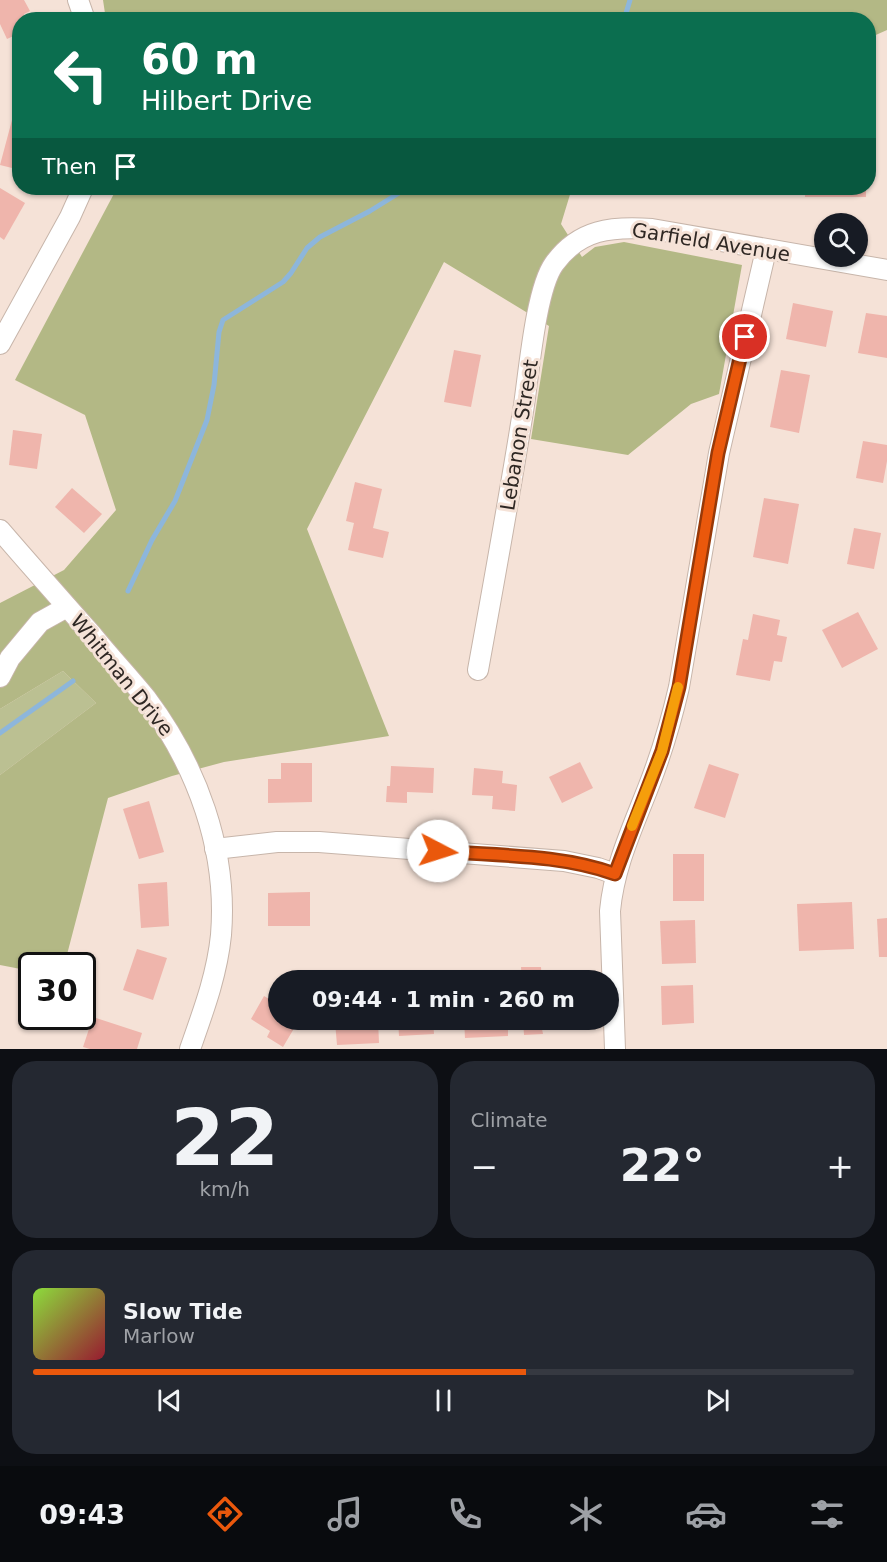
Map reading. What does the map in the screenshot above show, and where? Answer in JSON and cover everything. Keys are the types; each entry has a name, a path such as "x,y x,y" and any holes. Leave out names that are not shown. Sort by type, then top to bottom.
{"street":[{"path":"0,344 80,195"},
{"name":"Garfield Avenue","path":"606,229 627,227 652,229 887,270"},
{"name":"Lebanon Street","path":"478,670 545,282 553,265 564,252 587,236 606,229"},
{"path":"615,1049 610,911 615,874 662,751 679,687 718,453 766,250"},
{"name":"Whitman Drive","path":"0,530 146,698 174,740 194,779 216,849 220,880 221,934 213,979 190,1049"},
{"path":"0,677 10,658 40,622 67,607"},
{"path":"216,849 284,842 319,842 564,861 615,874"}],"green space":[{"path":"103,0 887,0 887,30 876,35 876,12 105,12"},
{"path":"113,195 570,195 561,224 582,257 595,247 624,242 742,265 719,394 691,404 628,455 531,439 549,326 444,262 307,529 389,736 224,762 172,776 108,798 68,952 18,952 18,968 0,965 0,775 96,703 63,671 0,709 0,603 64,570 116,510 85,415 15,380"},
{"path":"63,671 96,703 0,775 0,709"}],"building":[{"path":"0,0 24,0 30,11 12,12 12,37 7,39 0,24"},
{"path":"12,120 12,168 0,165"},
{"path":"0,188 25,203 4,240 0,237"},
{"path":"805,195 866,195 866,197 805,197"},
{"path":"793,303 833,311 826,347 786,339"},
{"path":"866,313 887,316 887,358 858,353"},
{"path":"454,350 481,355 471,407 444,402"},
{"path":"781,370 810,375 799,433 770,427"},
{"path":"13,430 42,434 37,469 9,465"},
{"path":"863,441 887,445 883,483 856,478"},
{"path":"355,482 382,489 373,528 389,532 383,558 348,550 354,523 346,521"},
{"path":"72,488 102,514 84,533 55,507"},
{"path":"764,498 799,504 788,564 753,557"},
{"path":"854,528 881,533 874,569 847,564"},
{"path":"858,612 878,649 842,668 822,630"},
{"path":"753,614 780,620 777,635 787,637 782,662 774,661 770,681 736,675 743,639 748,640"},
{"path":"580,762 593,788 562,803 549,777"},
{"path":"281,763 312,763 312,802 268,803 268,779 281,779"},
{"path":"709,764 739,774 725,818 694,808"},
{"path":"391,766 434,768 433,793 407,792 407,803 386,802"},
{"path":"474,768 503,771 502,783 517,785 515,811 492,809 493,796 472,795"},
{"path":"149,801 164,852 139,859 123,809"},
{"path":"673,854 704,854 704,901 673,901"},
{"path":"167,882 169,926 141,928 138,884"},
{"path":"310,892 310,926 268,926 268,893"},
{"path":"852,902 854,949 799,951 797,904"},
{"path":"887,918 887,957 879,957 877,919"},
{"path":"695,920 696,963 662,964 660,921"},
{"path":"137,949 167,958 153,1000 123,990"},
{"path":"521,967 541,967 541,970 521,970"},
{"path":"693,985 694,1023 662,1025 661,986"},
{"path":"264,996 268,998 268,1030 251,1019"},
{"path":"96,1018 142,1033 137,1049 83,1047 89,1030 96,1030"},
{"path":"268,1030 293,1030 283,1047 267,1037"},
{"path":"336,1030 378,1030 379,1043 337,1045"},
{"path":"399,1030 434,1030 434,1034 399,1036"},
{"path":"465,1030 508,1030 508,1036 465,1038"},
{"path":"524,1030 542,1030 543,1034 524,1035"}],"waterway":[{"path":"626,12 630,0"},
{"path":"128,591 152,540 175,501 207,420 214,385 219,332 223,320 283,282 307,248 320,237 396,195"},
{"path":"0,733 73,681"}],"slow traffic":[{"path":"632,826 662,751 678,687"}],"route":[{"path":"438,851 564,861 615,874 662,751 679,687 718,453 745,337"}]}
